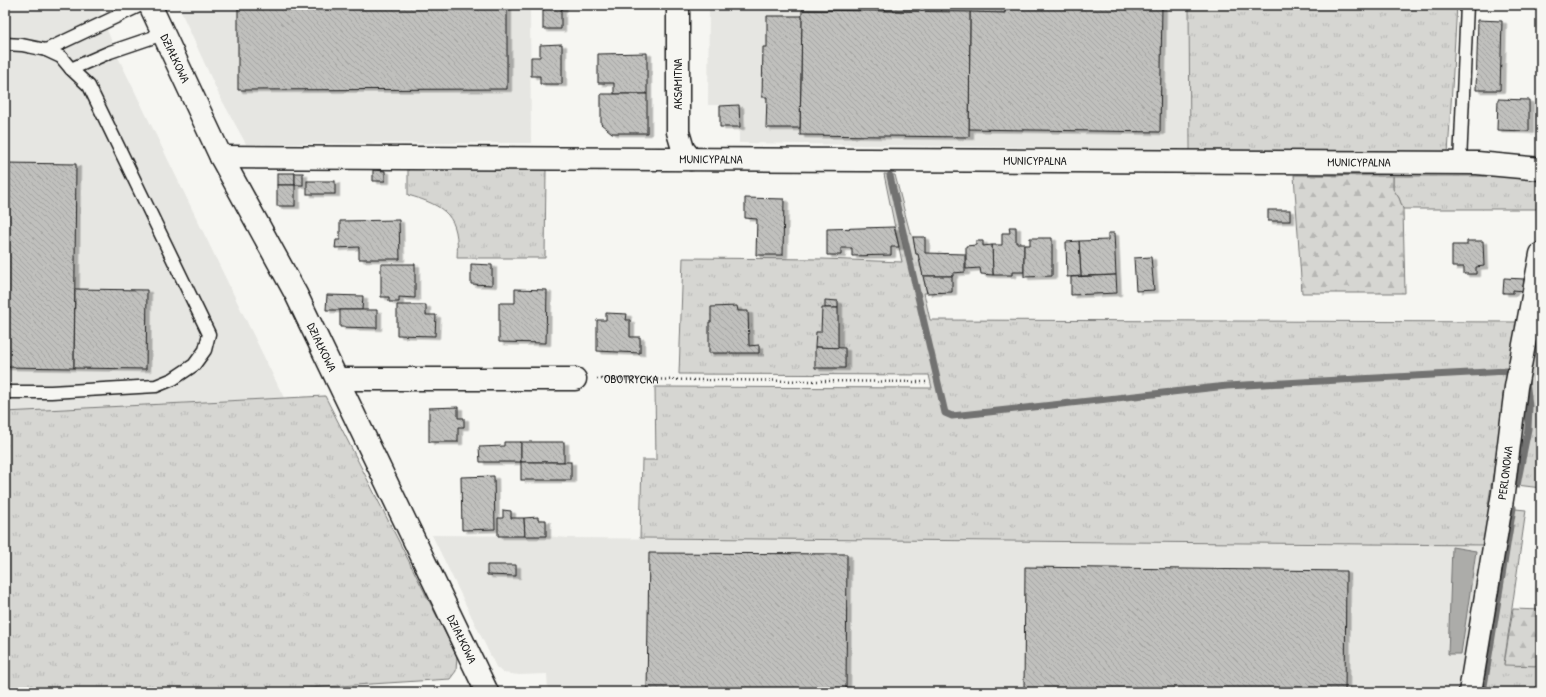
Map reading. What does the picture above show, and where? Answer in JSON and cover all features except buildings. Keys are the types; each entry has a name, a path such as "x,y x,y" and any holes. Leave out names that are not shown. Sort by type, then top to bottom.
{"street":[{"name":"DZIAŁKOWA","path":"150,5 221,157 296,294 487,692"},
{"name":"AKSAMITNA","path":"678,5 678,132 683,149 691,159"},
{"name":"MUNICYPALNA","path":"221,157 1460,163 1498,164 1541,169"},
{"name":"PERLONOWA","path":"1470,692 1503,493 1516,387 1541,254"},
{"path":"337,380 575,379"}],"lane":[{"path":"46,50 141,5"},
{"path":"1460,163 1467,5"},
{"path":"71,69 110,52 163,34"},
{"path":"5,44 22,44 46,50 61,57 89,86 209,334 204,350 194,365 173,379 156,386 51,392 5,392"}],"path":[{"name":"OBOTRYCKA","path":"575,379 926,382"}],"shaded area":[{"path":"5,5 99,5 99,10 118,57 284,398 5,412"},
{"path":"178,5 530,5 531,143 246,144 218,93"},
{"path":"709,5 1189,5 1189,150 739,143 739,105 708,105"},
{"path":"432,535 546,536 568,538 1488,545 1464,692 548,692 547,674 519,675 503,673 496,667"},
{"path":"1452,547 1476,551 1461,654 1448,654"}],"green space":[{"path":"1189,5 1457,5 1448,154 1190,150"},
{"path":"408,169 546,169 545,258 457,258 456,232 453,223 448,215 441,209 421,199 408,195"},
{"path":"884,174 895,175 909,229 913,237 916,254 918,254 927,293 924,293 930,320 1521,322 1500,464 1495,464 1488,504 1494,506 1488,545 640,538 642,460 656,460 655,387 932,388 929,375 679,374 683,258 823,259 902,262"},
{"path":"1294,175 1393,176 1393,189 1399,198 1403,209 1405,293 1302,293"},
{"path":"1393,176 1533,176 1541,180 1541,202 1539,209 1403,209 1399,198 1393,189"},
{"path":"1541,295 1541,488 1509,484"},
{"path":"325,396 457,656 456,671 450,679 245,692 5,692 5,412"},
{"path":"1505,508 1526,510 1504,664 1541,666 1541,692 1475,692"},
{"path":"1513,609 1541,610 1541,666 1504,665"}],"waterway":[{"path":"890,176 945,413 952,416 1227,386 1507,371"},
{"path":"1517,485 1528,429 1529,406 1526,380"},
{"path":"1483,692 1513,508"}]}
